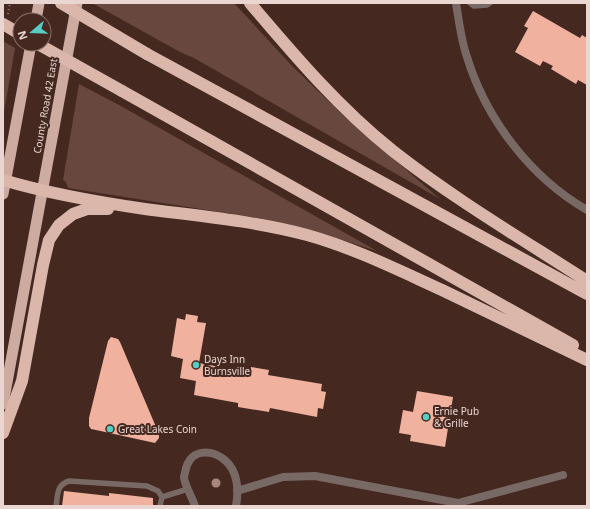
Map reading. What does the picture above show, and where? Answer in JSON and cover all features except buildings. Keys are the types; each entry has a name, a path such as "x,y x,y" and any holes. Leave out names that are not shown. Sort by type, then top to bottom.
{"highway":[{"path":"61,3 147,54 587,294"},
{"name":"County Road 42 East","path":"3,404 76,3"},
{"path":"250,3 293,54 326,89 353,116 392,150 443,188 587,281"},
{"path":"3,24 12,29"},
{"path":"3,194 4,180 29,52"},
{"path":"52,52 587,353"},
{"path":"4,180 64,196 145,209 220,218 308,235 343,246 389,266 587,360"},
{"path":"3,433 22,381 49,240 59,225 73,214 86,209 145,209"}],"street":[{"path":"456,3 467,57 482,94 502,130 529,164 555,187 587,210"},
{"path":"195,506 184,477 187,465 193,456 203,452 214,453 224,459 234,471 238,486 236,506"},
{"path":"237,491 283,477 315,476 458,503 563,475"}],"lane":[{"path":"470,3 474,6 486,5 490,3"},
{"path":"56,506 59,489 63,483 69,481 147,486 158,491 162,497 160,506"},
{"path":"162,497 188,489"}],"shaded area":[{"path":"92,3 234,3 293,67 344,116 440,199 194,58 180,52"},
{"path":"3,41 12,46 12,52 14,52 3,118"},
{"path":"79,84 119,105 377,251 320,233 258,218 68,188 66,182 63,180"}],"place":[{"name":"Days Inn Burnsville","path":"196,365"},
{"name":"Ernie Pub & Grille","path":"426,417"},
{"name":"Great Lakes Coin","path":"110,429"}]}
